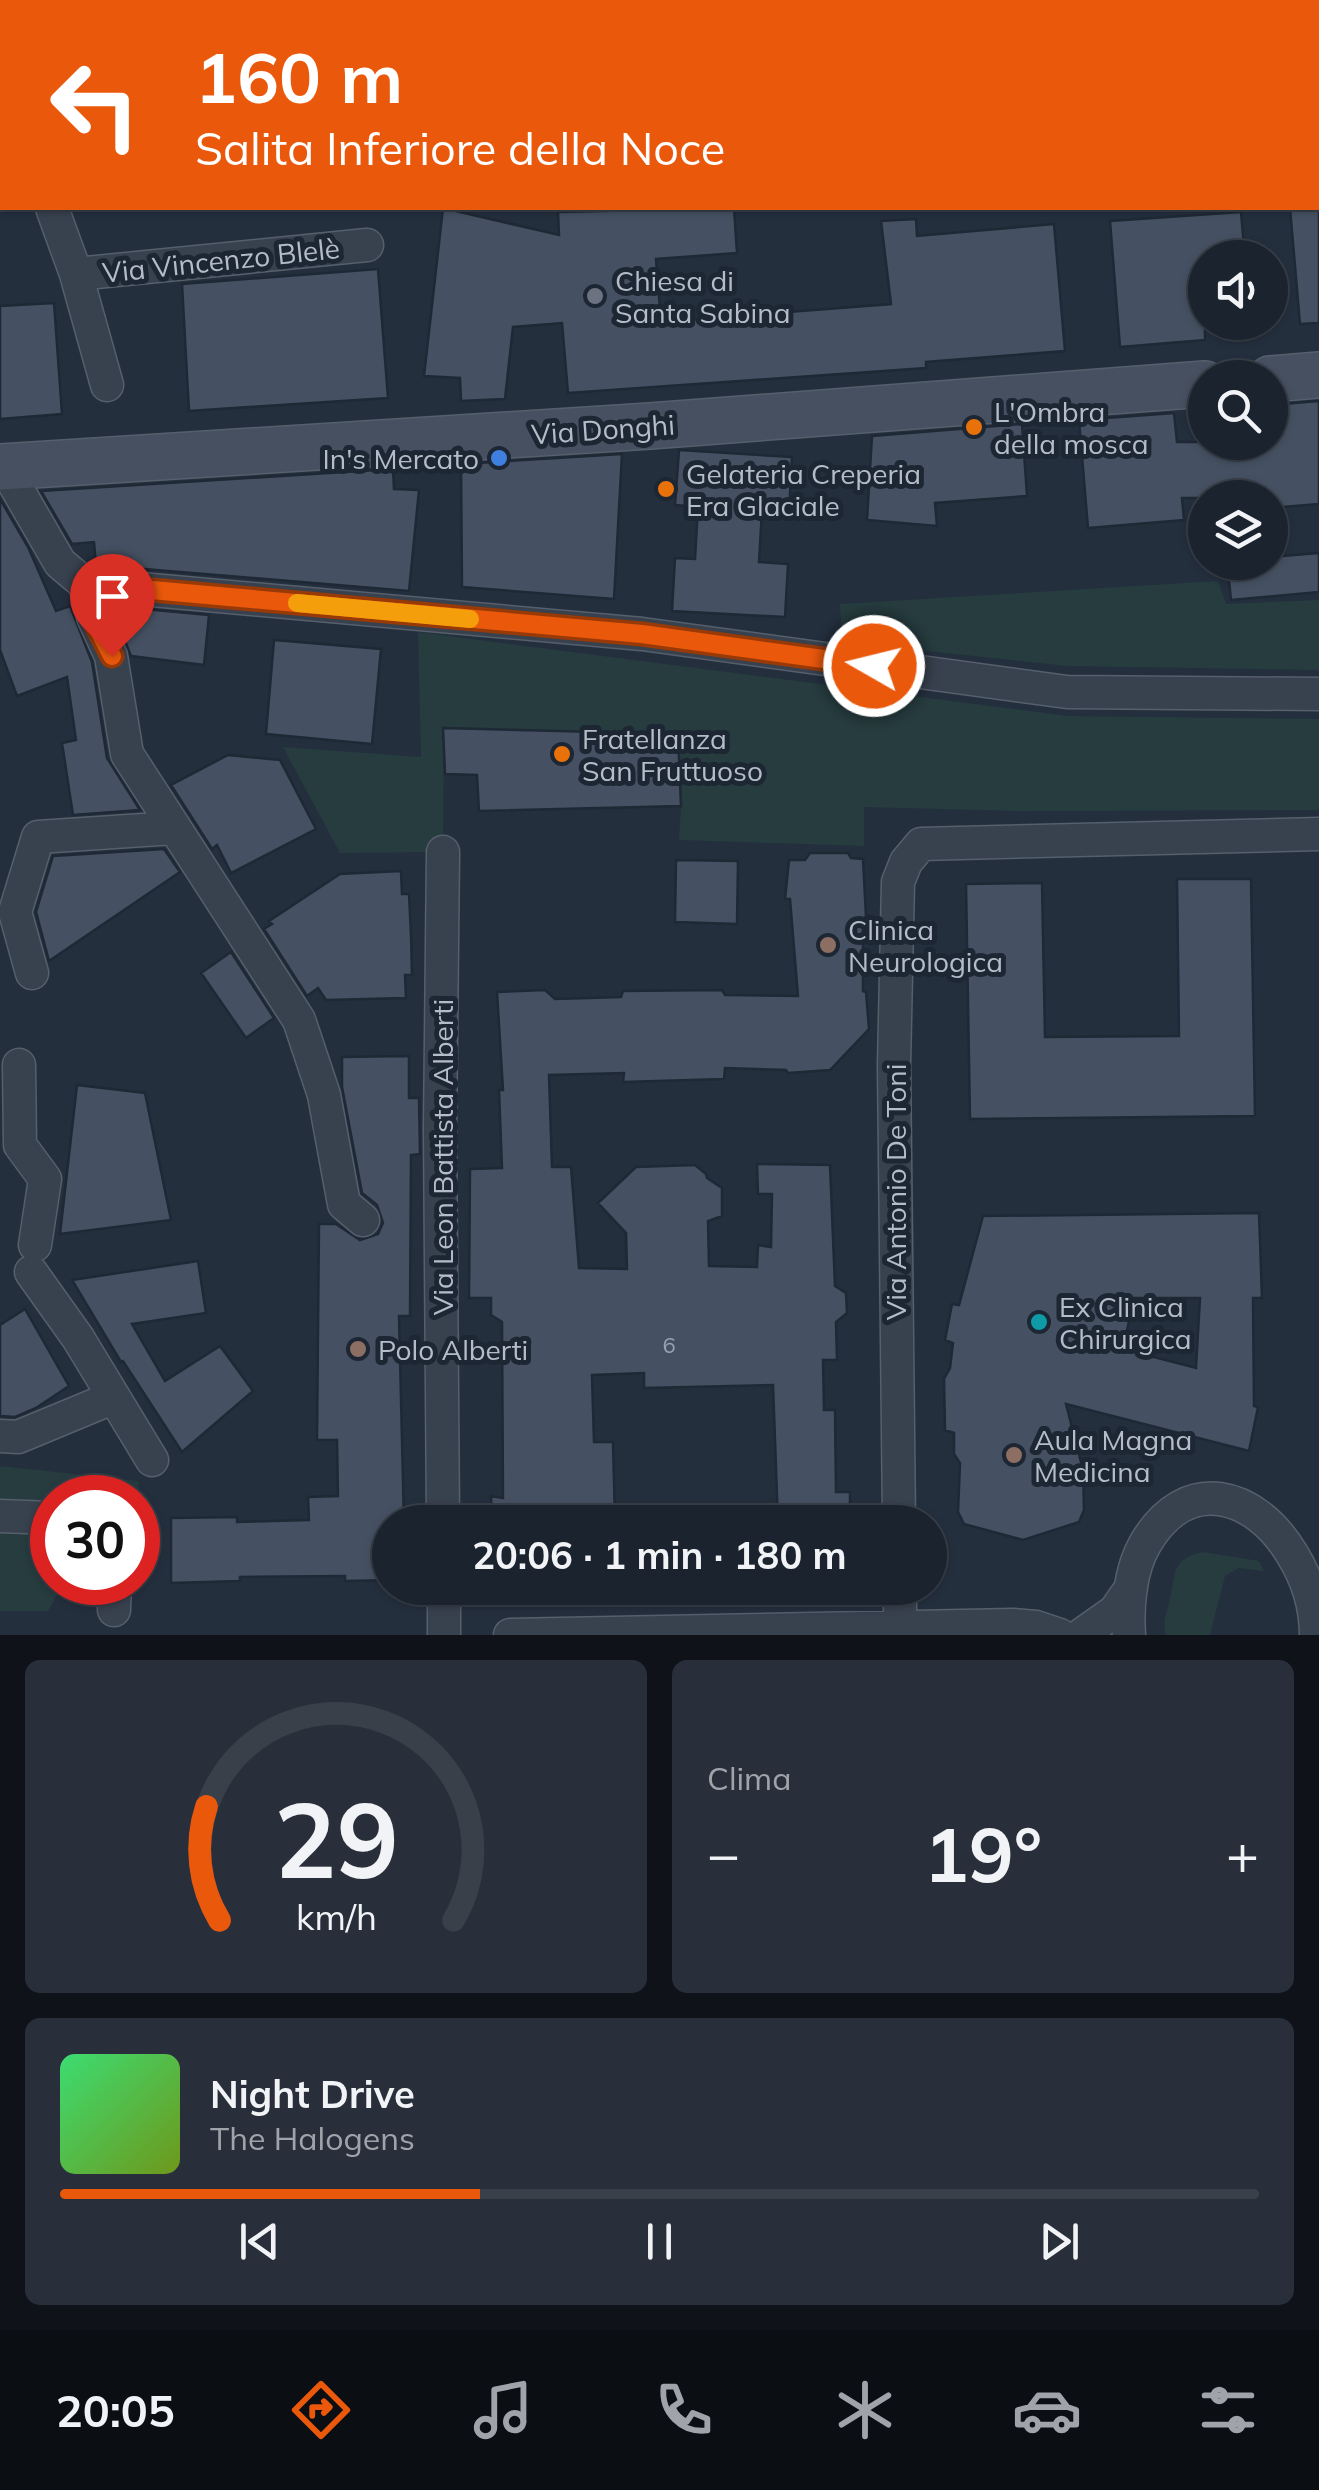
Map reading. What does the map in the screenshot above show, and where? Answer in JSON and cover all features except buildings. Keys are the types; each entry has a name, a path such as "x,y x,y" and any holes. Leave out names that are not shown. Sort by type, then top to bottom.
{"street":[{"name":"Via Vincenzo Blelè","path":"53,210 76,274 106,385"},
{"name":"Via Vincenzo Blelè","path":"76,274 367,246"},
{"path":"1288,378 1319,376"},
{"name":"Via Donghi","path":"2,467 650,426 1188,385"},
{"path":"2,467 60,564 85,584 642,634 1067,692 1319,694"},
{"path":"85,584 92,617 112,656 127,754 299,1020 324,1095 344,1204 363,1220"},
{"path":"32,972 16,912 38,837 174,828"},
{"name":"Via Antonio De Toni","path":"899,1505 894,1066 898,882 906,862 921,844 1319,834"},
{"name":"Via Leon Battista Alberti","path":"443,852 440,1130 444,1505"},
{"path":"19,1065 10,1143 44,1179 33,1259 152,1460"},
{"path":"0,1436 18,1437 112,1398"},
{"path":"1129,1635 1132,1588 1145,1544 1157,1527 1176,1512 1210,1498 1242,1502 1274,1528 1298,1564 1311,1598 1316,1635"},
{"path":"0,1516 30,1517"},
{"path":"1081,1635 1115,1612 1132,1588"},
{"path":"444,1605 444,1635"},
{"path":"900,1605 900,1625"},
{"path":"510,1635 900,1625 1014,1625 1060,1635"}],"green space":[{"path":"1218,581 1226,604 1319,600 1319,670 1068,666 842,642 840,604"},
{"path":"418,632 1068,716 1319,719 1319,810 864,807 864,846 679,840 678,734 444,728 443,852 340,853 283,747 421,757"},
{"path":"0,1466 83,1475 30,1475 30,1605 51,1605 48,1611 0,1611"},
{"path":"1203,1552 1259,1561 1264,1571 1239,1568 1225,1576 1210,1635 1166,1635 1165,1619 1176,1570 1184,1559"}],"slow traffic":[{"path":"297,603 470,619"}],"place":[{"name":"Chiesa di Santa Sabina","path":"595,296"},
{"name":"L'Ombra della mosca","path":"974,427"},
{"name":"In's Mercato","path":"499,458"},
{"name":"Gelateria Creperia Era Glaciale","path":"666,489"},
{"name":"Fratellanza San Fruttuoso","path":"562,754"},
{"name":"Clinica Neurologica","path":"828,945"},
{"name":"Ex Clinica Chirurgica","path":"1039,1322"},
{"name":"Polo Alberti","path":"358,1349"},
{"name":"Aula Magna Medicina","path":"1014,1455"}],"route":[{"path":"112,656 92,617 85,584 642,634 874,666"}]}
